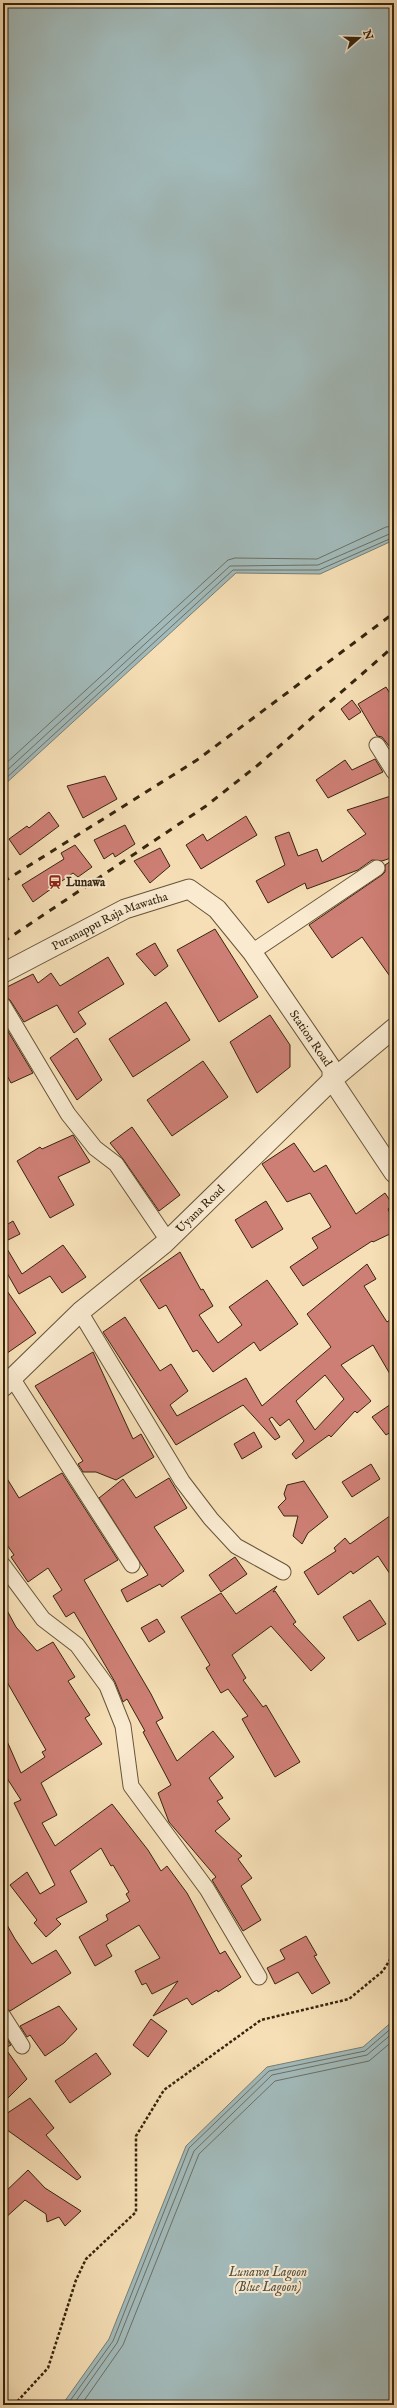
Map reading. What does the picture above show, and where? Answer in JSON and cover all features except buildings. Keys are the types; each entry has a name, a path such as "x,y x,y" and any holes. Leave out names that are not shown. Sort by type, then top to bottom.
{"street":[{"path":"377,745 394,772"},
{"path":"252,952 377,868"},
{"name":"Puranappu Raja Mawatha","path":"3,974 125,909 189,889 217,909"},
{"name":"Station Road","path":"217,909 252,952 332,1070 332,1080 394,1173"},
{"path":"3,1005 68,1114 95,1148 116,1164 167,1239 165,1243"},
{"name":"Uyana Road","path":"8,1382 80,1312 165,1243 332,1080 394,1028"},
{"path":"80,1312 182,1481 211,1519 236,1546 283,1572"},
{"path":"8,1382 132,1565"},
{"path":"3,1565 43,1619 77,1645 107,1686 123,1726 131,1786 207,1889 259,1977"},
{"path":"3,2016 22,2046"}],"path":[{"path":"14,2405 48,2368 76,2280 86,2259 136,2212 136,2136 164,2090 261,2020 349,2000 383,1971 394,1953"}],"water":[{"path":"3,3 394,3 394,540 320,574 236,573 3,786"},
{"name":"Lunawa Lagoon (Blue Lagoon)","path":"394,2020 394,2405 62,2405 109,2339 186,2146 267,2067 363,2047"}],"railway":[{"path":"3,882 197,760 394,613"},
{"path":"3,942 206,806 258,765 394,646"}],"place":[{"name":"Lunawa","path":"55,882"}]}
